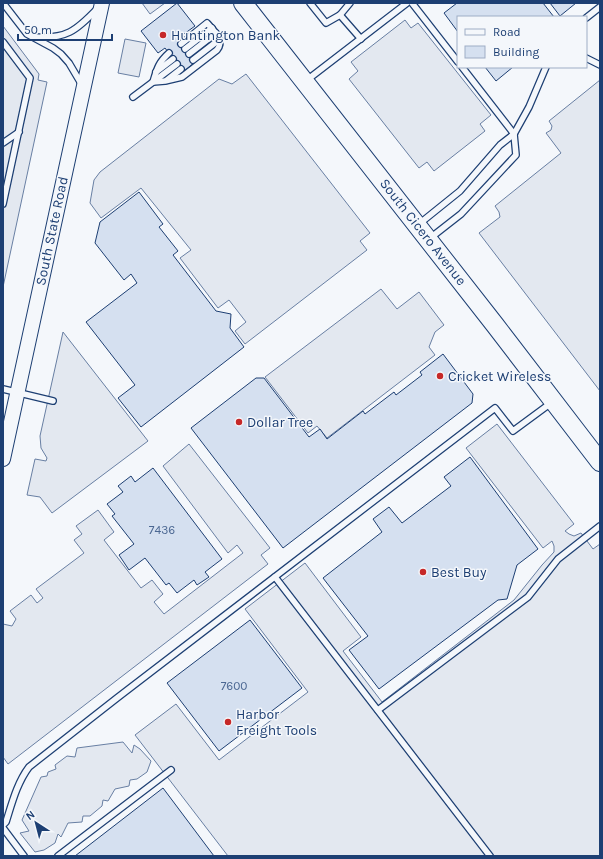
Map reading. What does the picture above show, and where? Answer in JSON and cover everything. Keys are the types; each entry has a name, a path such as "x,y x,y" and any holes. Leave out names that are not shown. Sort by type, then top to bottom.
{"main road":[{"name":"South Cicero Avenue","path":"244,3 600,462"}],"street":[{"name":"South State Road","path":"3,459 101,4"}],"lane":[{"path":"310,3 326,23 340,15 350,3"},
{"path":"305,82 407,3"},
{"path":"412,3 457,61"},
{"path":"5,4 23,29 61,54 83,87"},
{"path":"33,37 52,38 64,35 77,29 101,4"},
{"path":"587,17 600,7"},
{"path":"340,15 361,39"},
{"path":"153,82 182,77 217,50 221,42 207,23 181,44"},
{"path":"212,28 187,52 216,34"},
{"path":"193,60 220,39"},
{"path":"3,42 30,78 3,204"},
{"path":"153,82 161,60 169,54"},
{"path":"587,58 600,65"},
{"path":"133,97 153,82 175,61 156,72"},
{"path":"428,240 461,214 516,155 514,134 463,68"},
{"path":"417,225 460,191 500,145 514,134 529,107 546,68"},
{"path":"165,81 181,69"},
{"path":"3,143 19,132"},
{"path":"3,389 53,401"},
{"path":"24,856 3,827 17,787 22,776 29,768 71,733 495,408 513,432 553,401"},
{"path":"378,710 528,597 558,558 600,526"},
{"path":"275,577 490,856"},
{"path":"58,856 171,770"}],"shaded area":[{"path":"142,3 165,3 150,14"},
{"path":"405,20 411,28 418,23 491,115 480,124 485,131 434,171 427,162 419,168 349,79 358,71 351,62"},
{"path":"3,26 39,74 38,80 47,82 3,287"},
{"path":"125,39 146,43 139,77 118,73"},
{"path":"246,74 370,233 360,241 367,250 245,344 235,331 246,322 229,300 218,308 180,258 191,250 141,188 101,218 90,203 94,180 100,172 219,79 232,84"},
{"path":"600,80 600,391 479,233 500,217 495,206 561,153 546,133 551,130 552,126 549,121"},
{"path":"381,289 397,309 419,292 444,325 435,332 429,347 435,355 327,438 317,426 308,433 265,377"},
{"path":"63,332 148,441 52,513 40,497 27,495 35,459 46,461 47,458 41,448 40,436"},
{"path":"497,424 574,524 565,531 574,536 581,533 593,549 600,544 600,856 228,856 135,735 176,704 219,760 308,692 245,609 305,563 361,637 343,651 382,702 514,600 554,552 554,546 552,541 543,548 466,448"},
{"path":"189,444 270,548 261,555 268,564 8,764 3,757 3,624 12,626 16,619 10,611 31,595 37,603 43,598 36,589 84,553 74,540 82,534 76,526 98,510 114,532 104,540 141,588 152,580 163,594 154,602 164,614 243,553 237,545 228,553 163,466"},
{"path":"123,742 132,753 134,745 151,761 147,772 137,779 130,780 129,786 115,789 108,801 103,800 102,806 90,816 83,816 82,822 68,823 61,837 58,834 55,843 44,850 35,852 20,833 29,831 22,820 41,777 47,776 48,772 56,769 55,765 67,756 75,757 77,748"}],"building":[{"name":"Huntington Bank","path":"177,3 195,26 177,39 195,62 183,72 165,48 158,53 141,31"},
{"path":"457,3 543,3 553,16 457,16 457,31 444,13"},
{"path":"550,3 576,3 560,16"},
{"path":"486,68 512,68 496,81"},
{"path":"139,192 163,224 159,227 178,251 173,255 216,311 231,314 230,328 244,347 141,427 118,398 135,385 86,322 137,283 131,274 124,280 95,243 100,222"},
{"path":"443,354 473,394 472,403 283,548 191,428 256,378 264,378 309,437 320,429 327,439 363,411 365,414 394,392 396,395 422,375 420,372"},
{"name":"Best Buy","path":"470,457 538,549 517,565 507,599 498,600 379,689 349,650 368,636 323,578 382,532 373,519 389,507 402,523 451,486 444,477"},
{"path":"153,468 222,559 205,572 209,577 197,585 194,580 177,593 169,583 166,585 145,558 129,570 119,555 134,544 112,516 115,514 107,504 123,492 118,486 131,476 135,482"},
{"path":"250,620 302,688 219,751 167,683"},
{"path":"163,788 214,856 75,856"}],"place":[{"name":"Huntington Bank","path":"163,35"},
{"name":"Cricket Wireless","path":"440,376"},
{"name":"Dollar Tree","path":"239,422"},
{"name":"Best Buy","path":"423,572"},
{"name":"Harbor Freight Tools","path":"228,722"}]}
